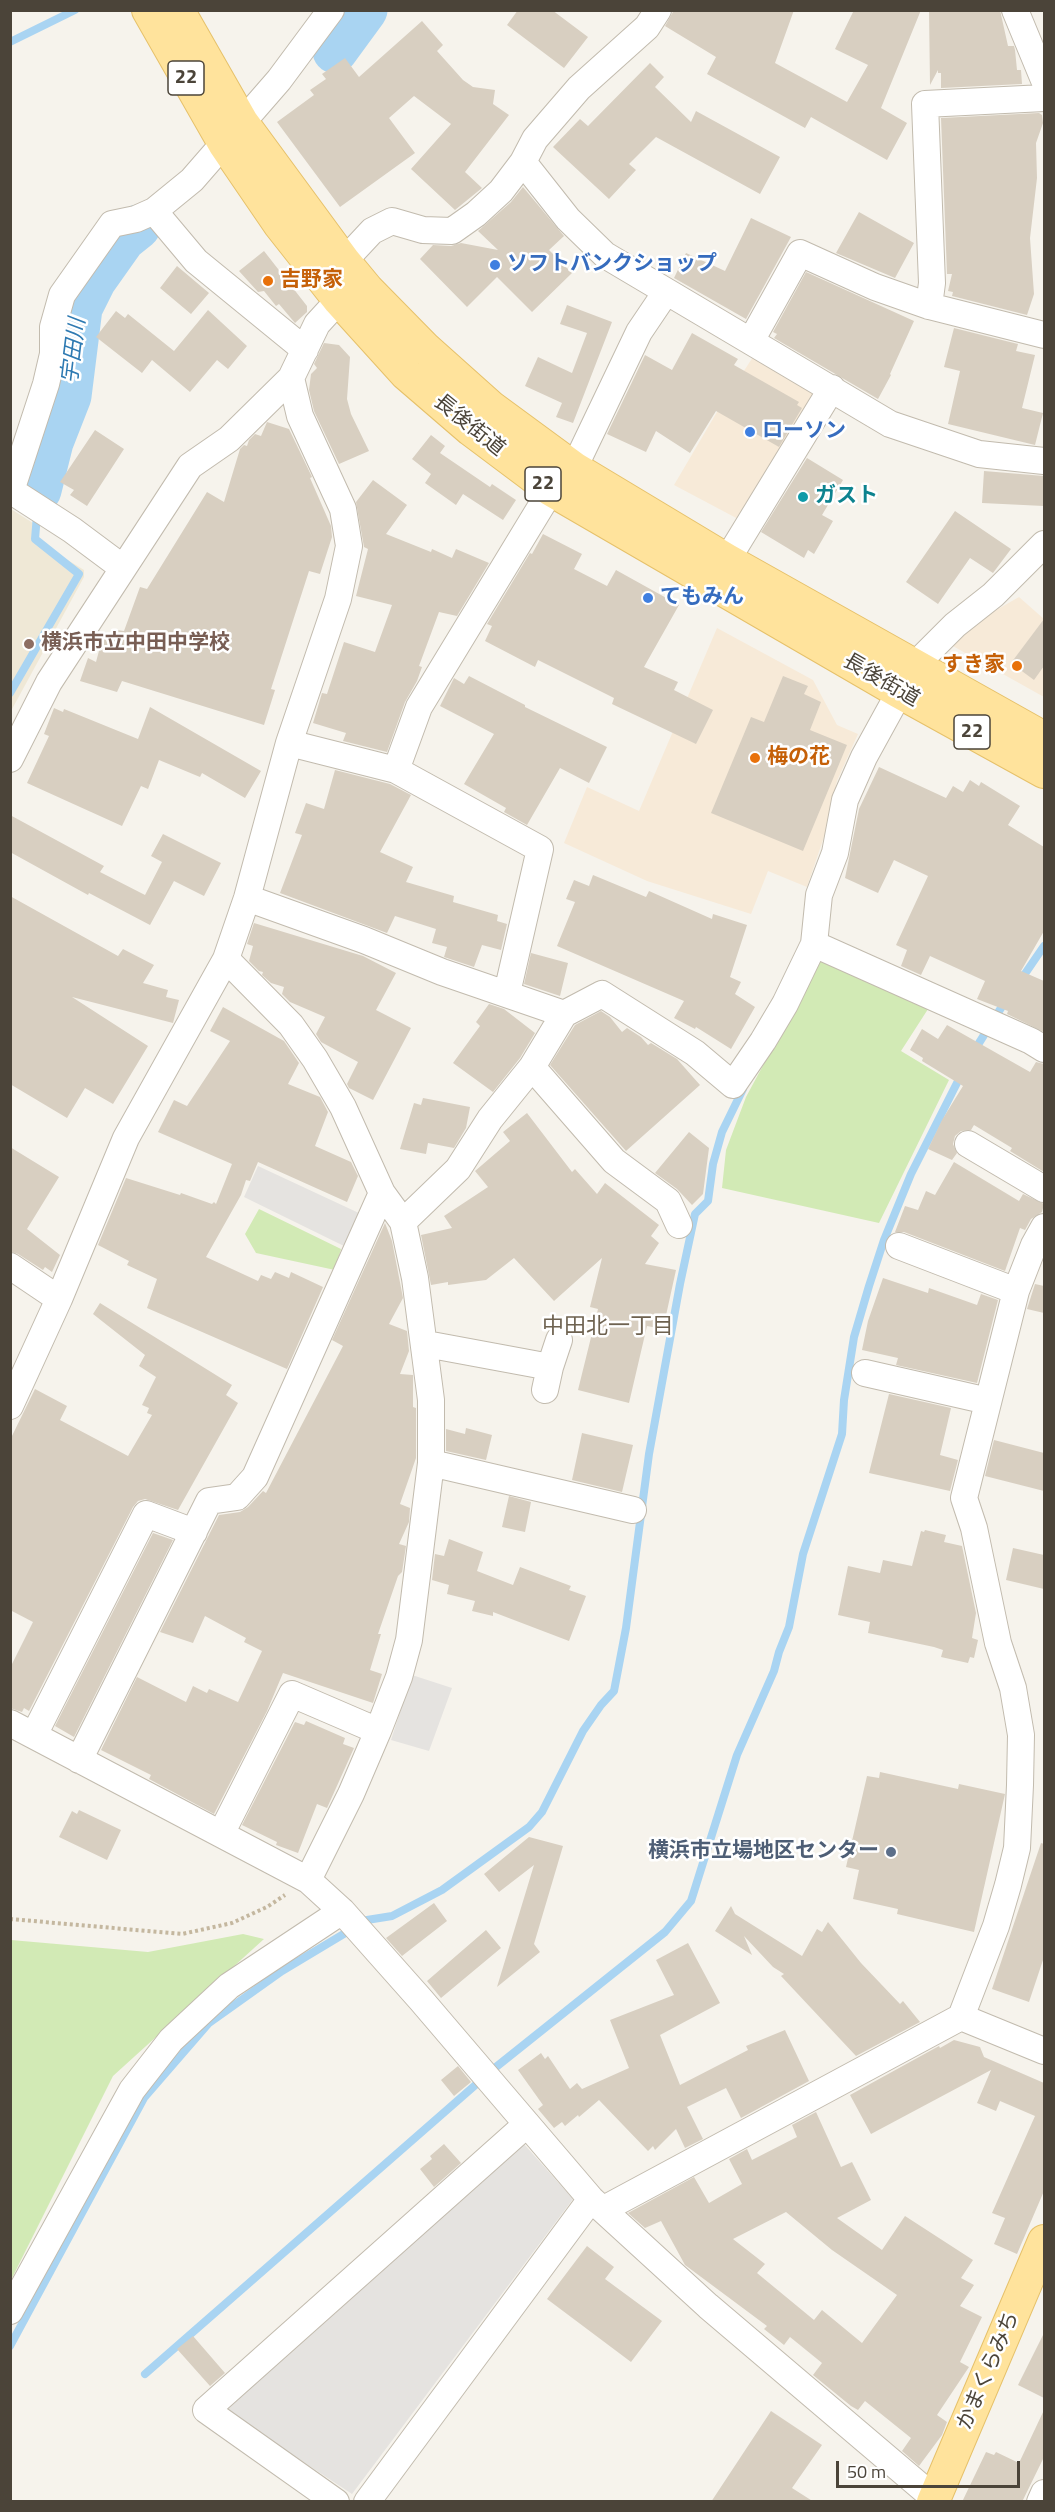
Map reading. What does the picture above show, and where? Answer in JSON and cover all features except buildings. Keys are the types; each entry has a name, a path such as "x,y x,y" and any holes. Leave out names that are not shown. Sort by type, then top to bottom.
{"main road":[{"name":"長後街道","path":"148,10 234,134 368,290 434,356 491,407 574,468 727,560 1044,772"},
{"name":"長後街道","path":"178,10 234,134 279,224 339,300 406,374 471,430 551,490 906,679"},
{"name":"22","path":"906,679 1044,738"},
{"name":"かまくらみち","path":"934,2500 1044,2241"}],"street":[{"path":"123,568 72,530 11,490 46,384 53,354 53,327 62,295 112,224 136,219 154,211 192,180 279,80 331,10"},
{"path":"344,261 372,231 392,221 423,230 452,231 476,214 501,191 523,162 535,140 579,88 647,27 658,10"},
{"path":"1015,10 1044,80"},
{"path":"929,306 932,283 925,104 1044,98"},
{"path":"523,162 583,236 605,255 890,424 979,454 1044,461"},
{"path":"154,211 196,261 305,350"},
{"path":"751,341 800,253 875,287 929,306 1044,334"},
{"path":"574,468 639,332 666,292"},
{"path":"10,759 49,682 190,466 229,439 291,378 317,324 339,300"},
{"path":"10,1407 59,1299 126,1137 225,960 247,898 289,743 338,599 349,546 343,509 300,416 291,378"},
{"path":"727,560 832,388"},
{"path":"396,770 419,708 551,490"},
{"path":"403,1222 458,1169 490,1119 532,1067 564,1014 602,994 695,1053 733,1085 785,1004 814,944 819,895 835,853 845,800 864,757 906,679 955,625 1001,588 1044,544"},
{"path":"289,743 396,770 540,849 507,993"},
{"path":"247,898 364,940 442,972 564,1014"},
{"path":"814,944 1031,1041 1044,1049"},
{"path":"225,960 291,1025 315,1059 343,1107 382,1193 403,1222 426,1344 431,1400 431,1463 409,1640 399,1677 378,1731 351,1794 308,1880"},
{"path":"532,1067 614,1161 668,1201 679,1225"},
{"path":"968,1144 1044,1189"},
{"path":"80,1760 209,1501 237,1497 255,1477 382,1193"},
{"path":"367,2502 598,2204 961,2017 996,1926 1008,1886 1017,1848 1020,1785 1020,1735 1013,1688 998,1643 976,1539 964,1498 1016,1291 1034,1245 1044,1227"},
{"path":"900,1246 1016,1291"},
{"path":"10,1266 59,1299"},
{"path":"426,1344 548,1378 559,1340"},
{"path":"866,1373 988,1401"},
{"path":"431,1463 633,1510"},
{"path":"34,1735 146,1514 194,1532"},
{"path":"221,1834 292,1694 378,1731"},
{"path":"10,1723 308,1880 344,1912 598,2204 708,2306 934,2500"},
{"path":"10,2311 132,2090 171,2040 229,1986 344,1912"},
{"path":"961,2017 1044,2051"},
{"path":"336,2502 206,2410 527,2124"},
{"path":"1040,2502 1044,2493"}],"path":[{"path":"10,1918 182,1934 232,1923 267,1906 308,1880"}],"shaded area":[{"name":"ローソン","path":"753,357 812,389 814,398 740,520 674,485"},
{"name":"横浜市立中田中学校","path":"11,509 36,525 35,540 84,570 84,577 11,711"},
{"name":"すき家","path":"1019,597 1044,619 1044,697 951,645 972,624"},
{"name":"梅の花","path":"717,628 813,680 837,725 858,734 837,781 825,834 807,887 768,871 751,914 647,881 564,843 587,787 639,811"},
{"path":"258,1166 361,1214 346,1247 244,1197"},
{"path":"412,1675 452,1688 429,1751 391,1740"},
{"path":"523,2143 573,2199 352,2494 223,2409"}],"green space":[{"path":"820,960 930,1006 901,1051 949,1080 879,1223 722,1188 726,1150 746,1097"},
{"path":"259,1209 341,1249 335,1270 256,1253 245,1234"},
{"path":"243,1934 264,1939 113,2076 11,2280 11,1940 148,1952"}],"waterway":[{"path":"10,42 75,10"},
{"name":"宇田川","path":"335,51 365,10"},
{"name":"宇田川","path":"39,490 51,442 69,396 80,308 94,280 123,239 138,227"},
{"path":"10,693 79,574 35,539 37,515"},
{"path":"1020,981 1044,946"},
{"path":"974,1051 1006,1000"},
{"path":"145,2374 496,2067 665,1932 691,1901 737,1755 774,1671 789,1627 803,1554 842,1434 844,1400 854,1337 884,1240 911,1174 961,1075"},
{"path":"10,2346 144,2098 209,2023 282,1971 367,1920 392,1916 442,1890 529,1827 542,1812 583,1731 614,1691 626,1628 649,1454 680,1284 695,1214 708,1201 713,1164 722,1132 743,1089"}],"place":[{"name":"ソフトバンクショップ","path":"495,265"},
{"name":"吉野家","path":"268,281"},
{"name":"ローソン","path":"750,432"},
{"name":"ガスト","path":"803,497"},
{"name":"てもみん","path":"648,598"},
{"name":"横浜市立中田中学校","path":"29,644"},
{"name":"すき家","path":"1017,666"},
{"name":"梅の花","path":"755,758"},
{"name":"横浜市立場地区センター","path":"891,1852"}],"district":[{"name":"中田北一丁目","path":"608,1328"}]}
